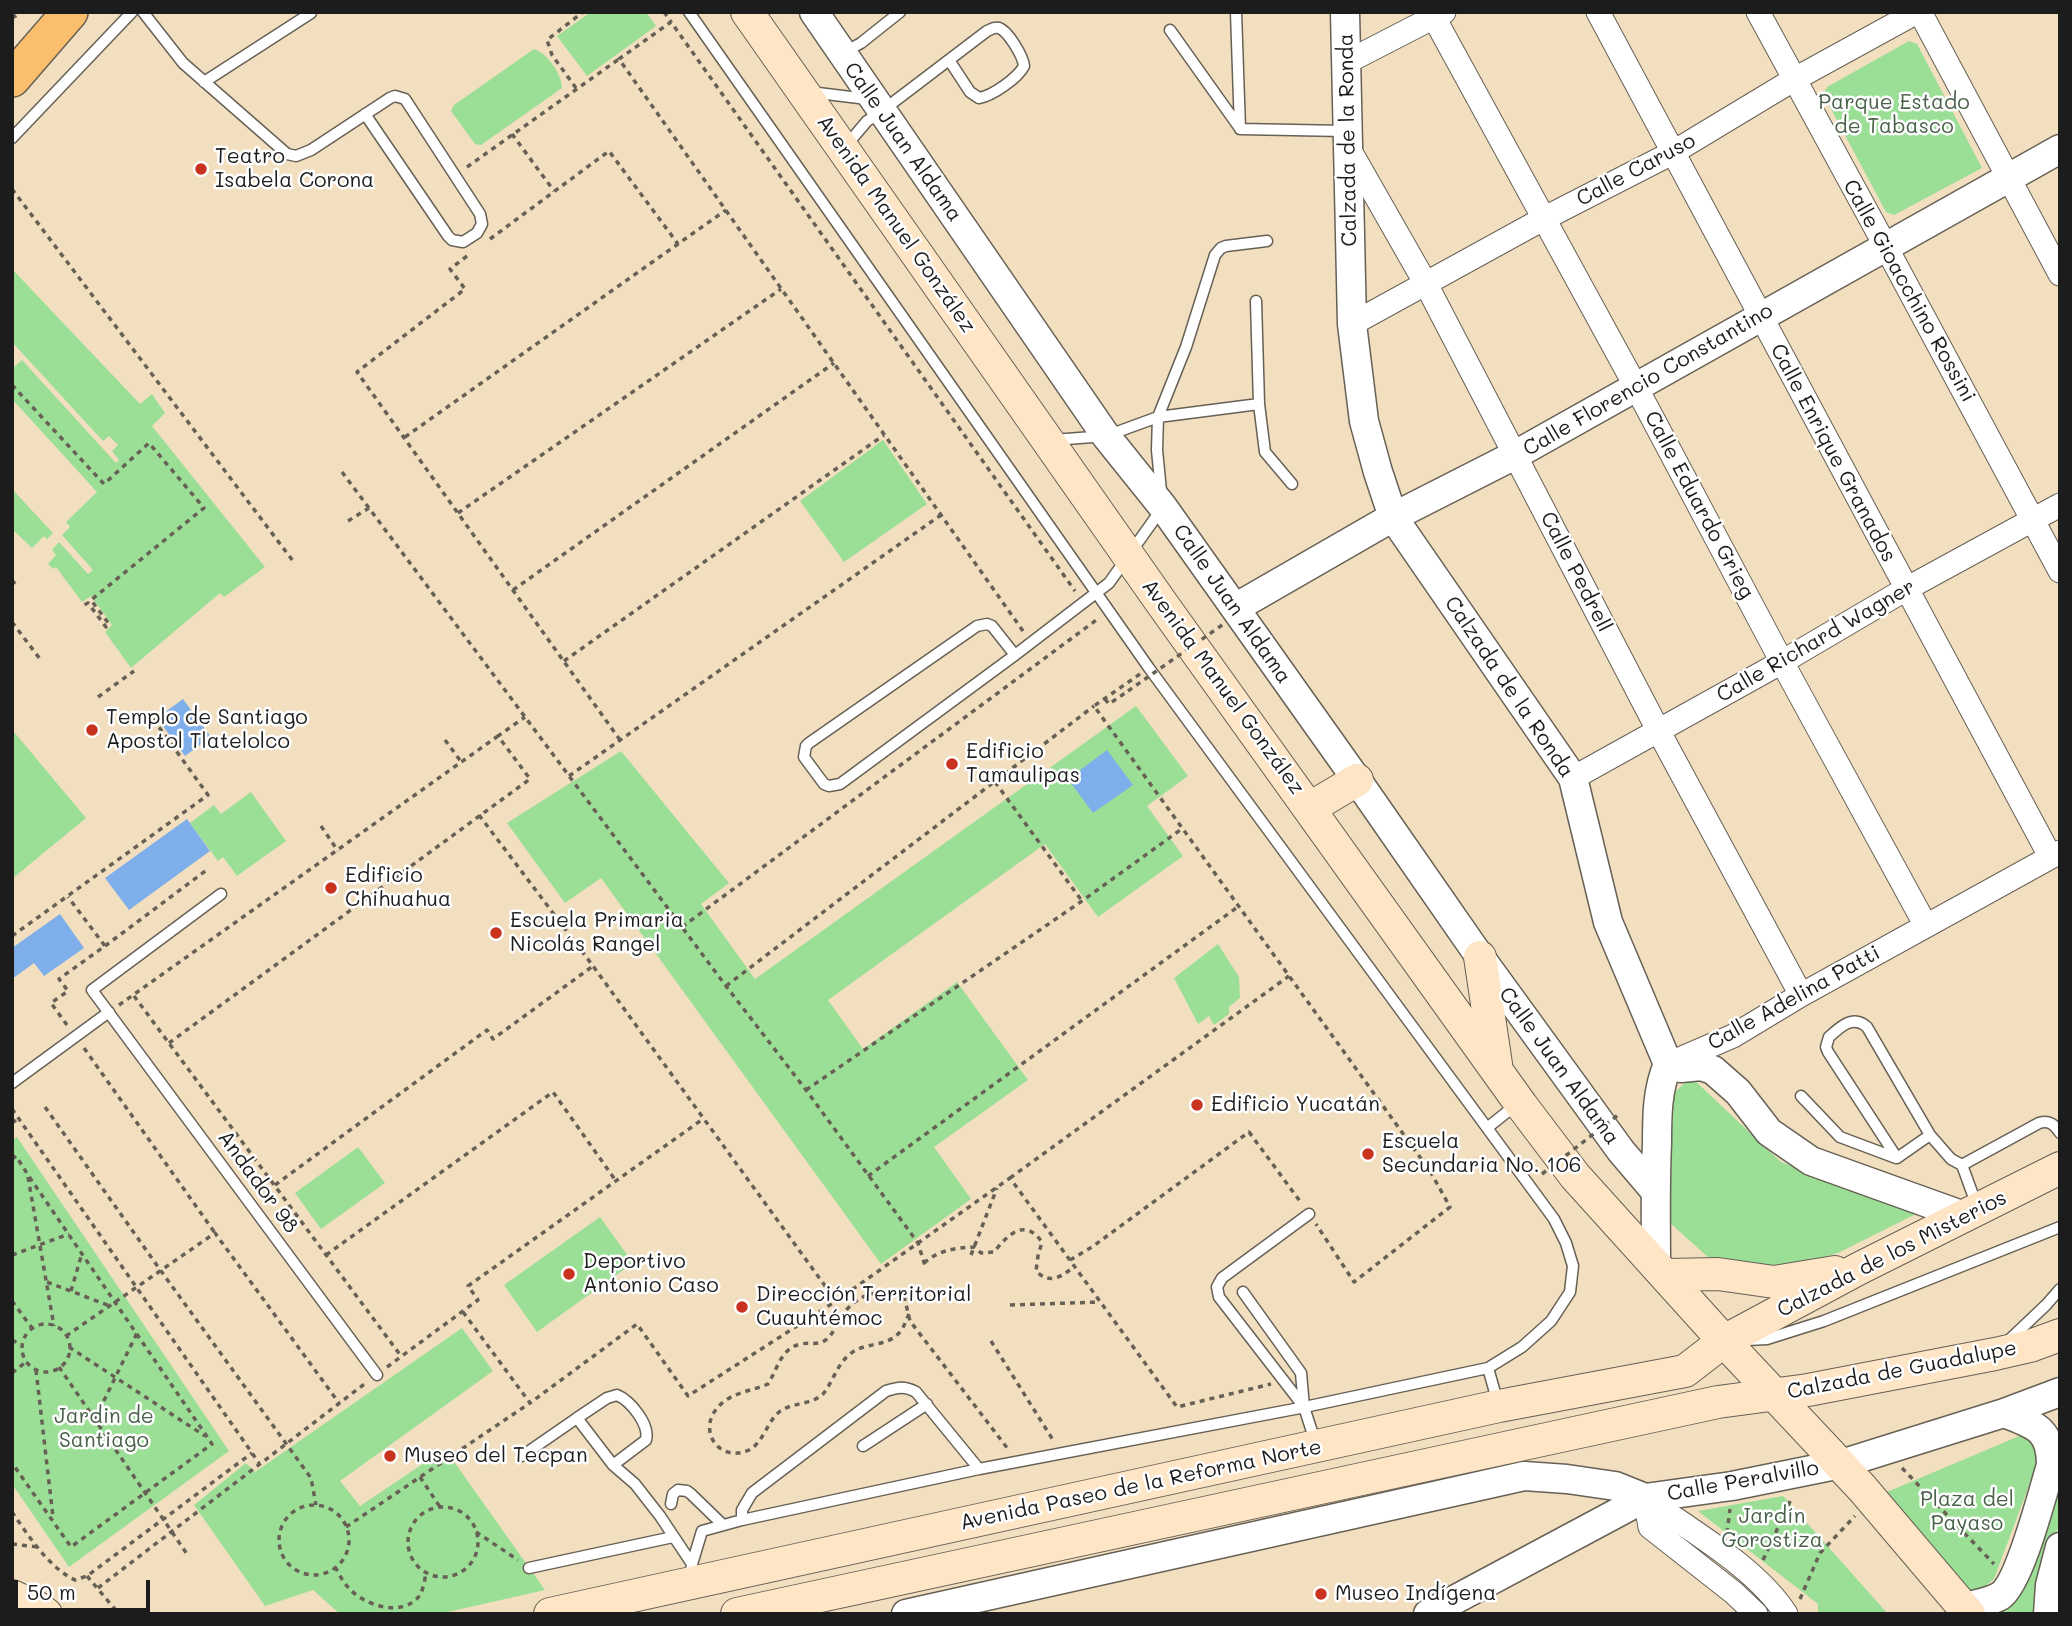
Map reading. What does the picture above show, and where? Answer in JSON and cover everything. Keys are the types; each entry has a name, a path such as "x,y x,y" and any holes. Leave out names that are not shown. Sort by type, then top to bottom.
{"main road":[{"path":"12,79 70,12"},
{"name":"Avenida Manuel González","path":"747,12 1047,440 1575,1176 1724,1341 1872,1498 1966,1611"},
{"path":"1310,807 1357,780"},
{"path":"1480,957 1497,1069"},
{"name":"Calzada de los Misterios","path":"1724,1341 1860,1268 2060,1168"},
{"path":"1661,1270 1774,1282 1860,1268"},
{"name":"Calzada de Guadalupe","path":"1774,1394 2045,1346 2060,1335"},
{"name":"Avenida Paseo de la Reforma Norte","path":"550,1614 691,1574 1317,1447 1499,1406 1685,1371 1724,1341"},
{"name":"Avenida Paseo de la Reforma Norte","path":"737,1614 1704,1405 1774,1394"},
{"path":"12,1596 46,1614"}],"street":[{"name":"Calle Juan Aldama","path":"814,12 1106,436 1163,507 1230,616 1357,780 1480,957 1621,1151 1655,1191"},
{"name":"Calzada de la Ronda","path":"1345,12 1352,324 1364,421 1378,472 1393,517 1573,778 1608,922 1668,1064"},
{"name":"Calle Enrique Granados","path":"1598,12 1906,589 2055,854"},
{"name":"Calle Gioacchino Rossini","path":"1758,12 2060,570"},
{"path":"1919,12 2060,274"},
{"name":"Calle Caruso","path":"1352,324 1543,219 1672,153 1793,80 1919,12"},
{"path":"1346,62 1436,14"},
{"name":"Calle Eduardo Grieg","path":"1436,14 1543,219 1926,926"},
{"name":"Calle Pedrell","path":"1349,140 1658,730 1801,995"},
{"name":"Calle Florencio Constantino","path":"1230,616 1393,517 1515,455 2060,149"},
{"name":"Calle Richard Wagner","path":"1573,778 2060,505"},
{"name":"Calle Adelina Patti","path":"1668,1064 1733,1036 1801,995 2055,854"},
{"path":"1661,1270 1655,1191 1659,1091 1668,1064 1681,1068 1701,1066 1713,1070 1738,1093 1769,1132 1811,1161 1971,1213"},
{"path":"1841,1464 2004,1413 2060,1392"},
{"path":"1966,1611 1999,1596 2011,1581 2021,1559 2051,1465 2051,1451 2046,1436 2037,1426 2004,1413"},
{"name":"Calle Peralvillo","path":"1645,1498 1732,1486 1841,1464"},
{"path":"906,1614 1524,1476 1615,1486 1645,1498 1725,1554 1775,1598 1793,1608"},
{"path":"1429,1614 1645,1498"},
{"path":"1645,1498 1650,1527 1734,1593 1756,1614"},
{"path":"2048,1614 2050,1585 2060,1547"}],"lane":[{"path":"12,138 132,12"},
{"path":"143,12 183,63 275,145 296,156 311,150 365,114 395,96 405,99 482,219 480,229 463,242 457,242 448,236 365,114"},
{"path":"689,12 1149,668 1554,1219 1566,1243 1573,1266 1570,1292 1551,1321 1522,1347 1488,1368 1304,1407 979,1469 742,1520 702,1531 691,1574"},
{"path":"842,54 861,43 900,12"},
{"path":"1236,12 1240,129"},
{"path":"204,82 311,13"},
{"path":"843,149 878,106 949,60 987,31 998,28 1007,34 1022,56 1024,66 1018,74 990,95 979,98 970,92 949,60"},
{"path":"1170,30 1240,129 1349,140"},
{"path":"803,91 878,106"},
{"path":"1015,655 992,626 977,626 809,743 804,751 806,762 824,784 840,784 1015,655 1109,583 1163,507 1157,450 1158,417 1186,347 1217,251 1226,246 1267,242"},
{"path":"1256,301 1259,404 1265,452 1292,484"},
{"path":"1047,440 1106,436 1158,417 1259,404"},
{"name":"Andador 98","path":"221,894 92,990 377,1375"},
{"path":"12,1083 109,1012"},
{"path":"1897,1158 1826,1047 1829,1037 1848,1022 1859,1020 1867,1027 1930,1135 1951,1159 1962,1165"},
{"path":"1801,1096 1839,1137 1897,1158"},
{"path":"1487,1128 1520,1102"},
{"path":"1962,1165 2043,1122 2053,1124 2060,1133"},
{"path":"1897,1158 1930,1135"},
{"path":"1962,1165 1971,1213"},
{"path":"1304,1407 1219,1297 1217,1287 1222,1278 1309,1214"},
{"path":"1724,1341 1767,1339 1824,1321 2060,1227"},
{"path":"1995,1354 2060,1289"},
{"path":"1243,1292 1301,1373 1304,1407 1317,1447"},
{"path":"1488,1368 1499,1406"},
{"path":"742,1520 742,1510 752,1493 886,1391 900,1387 916,1391 979,1469"},
{"path":"522,1456 612,1395 622,1397 647,1430 646,1440 613,1465"},
{"path":"863,1446 927,1404"},
{"path":"577,1419 613,1465 635,1484 660,1516 691,1574"},
{"path":"671,1504 673,1494 678,1490 687,1491 723,1525"},
{"path":"529,1568 673,1537"}],"path":[{"path":"12,18 22,12"},
{"path":"576,89 552,55 547,40 583,12"},
{"path":"664,12 1078,596"},
{"path":"456,176 671,22"},
{"path":"619,59 1023,631"},
{"path":"512,134 554,191"},
{"path":"481,245 610,151 678,244"},
{"path":"12,189 293,561"},
{"path":"405,438 726,210"},
{"path":"471,253 450,268 465,289 357,372 620,740"},
{"path":"458,513 781,289"},
{"path":"513,590 834,363"},
{"path":"12,385 104,484 149,443 204,508 91,600 109,624 106,626 88,603 84,605"},
{"path":"564,662 884,435"},
{"path":"342,472 806,1090 918,1243 926,1269"},
{"path":"348,522 369,508"},
{"path":"569,776 941,515"},
{"path":"12,580 16,584 12,587"},
{"path":"682,927 1109,611"},
{"path":"1105,698 1109,704 1230,616"},
{"path":"12,621 40,659"},
{"path":"726,986 1094,706 1149,668"},
{"path":"98,697 134,671"},
{"path":"1070,1260 1249,1132 1309,1214 1354,1282 1450,1207 1430,1171 1094,706"},
{"path":"12,936 208,795 151,716"},
{"path":"401,1356 134,996 525,717"},
{"path":"169,1044 530,779 498,736"},
{"path":"445,740 462,763"},
{"path":"995,782 1082,901"},
{"path":"479,815 593,966 836,1301"},
{"path":"321,827 338,851"},
{"path":"806,1090 1184,828"},
{"path":"208,869 59,979 68,991 51,1003 339,1403"},
{"path":"68,897 105,946"},
{"path":"868,1176 1239,906"},
{"path":"274,1185 487,1030 493,1039 593,966"},
{"path":"346,1527 530,1403 637,1324 688,1396 836,1301 1290,976"},
{"path":"326,1255 553,1093 616,1181"},
{"path":"45,1107 160,1271 311,1478 316,1505"},
{"path":"12,1109 259,1463"},
{"path":"1542,1174 1618,1115"},
{"path":"12,1123 19,1118"},
{"path":"97,1588 478,1300 468,1286 703,1119"},
{"path":"12,1158 16,1156 212,1444 71,1547 12,1463"},
{"path":"28,1175 54,1325"},
{"path":"1010,1178 1177,1407 1283,1381"},
{"path":"971,1255 998,1186"},
{"path":"924,1263 935,1254 958,1248 974,1247 981,1253 994,1252 1018,1230 1027,1230 1038,1236 1042,1242 1036,1271 1041,1276 1050,1280 1061,1277 1075,1266"},
{"path":"66,1336 215,1233"},
{"path":"12,1255 69,1234"},
{"path":"71,1291 82,1252"},
{"path":"46,1282 110,1306"},
{"path":"909,1314 899,1334 850,1353 817,1399 778,1413 750,1450 731,1453 716,1447 709,1435 709,1422 719,1406 737,1394 768,1384 777,1363 786,1352 801,1344 824,1342 831,1336 851,1303 862,1297 894,1293 913,1298"},
{"path":"904,1296 910,1321 1018,1462"},
{"path":"12,1301 32,1328"},
{"path":"1010,1305 1100,1302"},
{"path":"463,1312 530,1403"},
{"path":"54,1325 66,1336 69,1347 67,1359 59,1367 47,1372 37,1370 26,1362 23,1355 22,1345 26,1333 32,1328 54,1325"},
{"path":"94,1419 137,1333"},
{"path":"12,1340 22,1345"},
{"path":"991,1341 1062,1454"},
{"path":"69,1347 207,1437"},
{"path":"12,1373 26,1362"},
{"path":"59,1367 187,1554"},
{"path":"37,1370 54,1521"},
{"path":"1884,1449 2011,1581"},
{"path":"12,1512 37,1547 67,1577 75,1580 87,1576 253,1452"},
{"path":"1755,1578 1803,1473"},
{"path":"420,1477 440,1507"},
{"path":"1725,1554 1732,1486"},
{"path":"1793,1608 1820,1553 1872,1498"},
{"path":"316,1505 334,1511 346,1527 349,1542 346,1554 340,1564 320,1574 298,1571 288,1564 282,1555 279,1532 290,1513 300,1507 316,1505"},
{"path":"477,1532 475,1556 469,1566 459,1573 437,1577 426,1573 411,1557 408,1535 412,1524 429,1510 452,1508 463,1513 477,1532 529,1568"},
{"path":"12,1544 37,1547"},
{"path":"335,1567 346,1586 362,1600 382,1607 403,1607 420,1595 426,1573"},
{"path":"87,1576 119,1614"}],"green space":[{"path":"591,12 646,12 656,26 587,76 557,36"},
{"name":"Parque Estado de Tabasco","path":"1909,41 1917,44 1982,168 1894,215 1886,212 1823,94 1827,87"},
{"path":"534,49 553,65 562,88 481,145 475,144 451,111 454,105"},
{"path":"12,269 140,404 152,394 165,413 152,426 265,567 224,597 220,593 131,668 105,632 112,625 91,596 82,602 56,567 53,569 48,564 56,555 52,550 59,542 88,574 93,570 62,535 70,527 66,522 97,492 12,399 12,369 22,360 116,463 119,460 112,451 118,445 109,436 103,441 12,342"},
{"path":"883,440 927,504 844,562 800,501"},
{"path":"12,489 53,533 47,539 44,536 32,548 12,529"},
{"path":"1136,706 1188,776 1147,806 1183,856 1098,917 1045,844 828,1000 863,1049 957,982 1028,1080 934,1147 971,1199 881,1264 601,878 565,903 507,823 621,751 729,883 701,904 755,979"},
{"path":"14,732 86,818 12,879 12,734"},
{"path":"251,792 286,841 237,876 223,857 218,861 190,823 214,805 221,814"},
{"path":"1218,944 1239,977 1240,998 1229,1007 1229,1014 1214,1025 1209,1016 1198,1024 1174,978"},
{"path":"1691,1077 1781,1162 1920,1212 1838,1253 1794,1266 1751,1269 1709,1258 1669,1222 1673,1094"},
{"name":"Jardin de Santiago","path":"17,1137 229,1451 69,1567 12,1484 12,1140"},
{"path":"358,1147 385,1183 321,1229 295,1193"},
{"name":"Deportivo Antonio Caso","path":"600,1217 633,1263 537,1332 504,1285"},
{"path":"462,1328 493,1371 340,1481 360,1506 445,1449 545,1590 439,1614 340,1614 313,1590 265,1606 194,1505 246,1463 255,1472"},
{"name":"Plaza del Payaso","path":"2024,1434 2040,1456 1994,1579 1973,1596 1887,1492"},
{"path":"2060,1461 2060,1521 2034,1604 2036,1614 2000,1614 2015,1586"},
{"name":"Jardín Gorostiza","path":"1783,1496 1888,1614 1818,1614 1818,1604 1698,1511"}],"water":[{"path":"183,699 211,737 185,756 157,718"},
{"path":"1107,750 1133,785 1093,813 1068,779"},
{"path":"187,819 210,851 129,910 105,878"},
{"path":"60,914 84,948 44,976 34,963 12,979 12,948"}],"place":[{"name":"Teatro Isabela Corona","path":"201,169"},
{"name":"Templo de Santiago Apostol Tlatelolco","path":"92,730"},
{"name":"Edificio Tamaulipas","path":"952,764"},
{"name":"Edificio Chihuahua","path":"331,888"},
{"name":"Escuela Primaria Nicolás Rangel","path":"496,933"},
{"name":"Edificio Yucatán","path":"1197,1105"},
{"name":"Escuela Secundaria No. 106","path":"1368,1154"},
{"name":"Deportivo Antonio Caso","path":"569,1274"},
{"name":"Dirección Territorial Cuauhtémoc","path":"742,1307"},
{"name":"Museo del Tecpan","path":"390,1456"},
{"name":"Museo Indígena","path":"1321,1594"}]}
